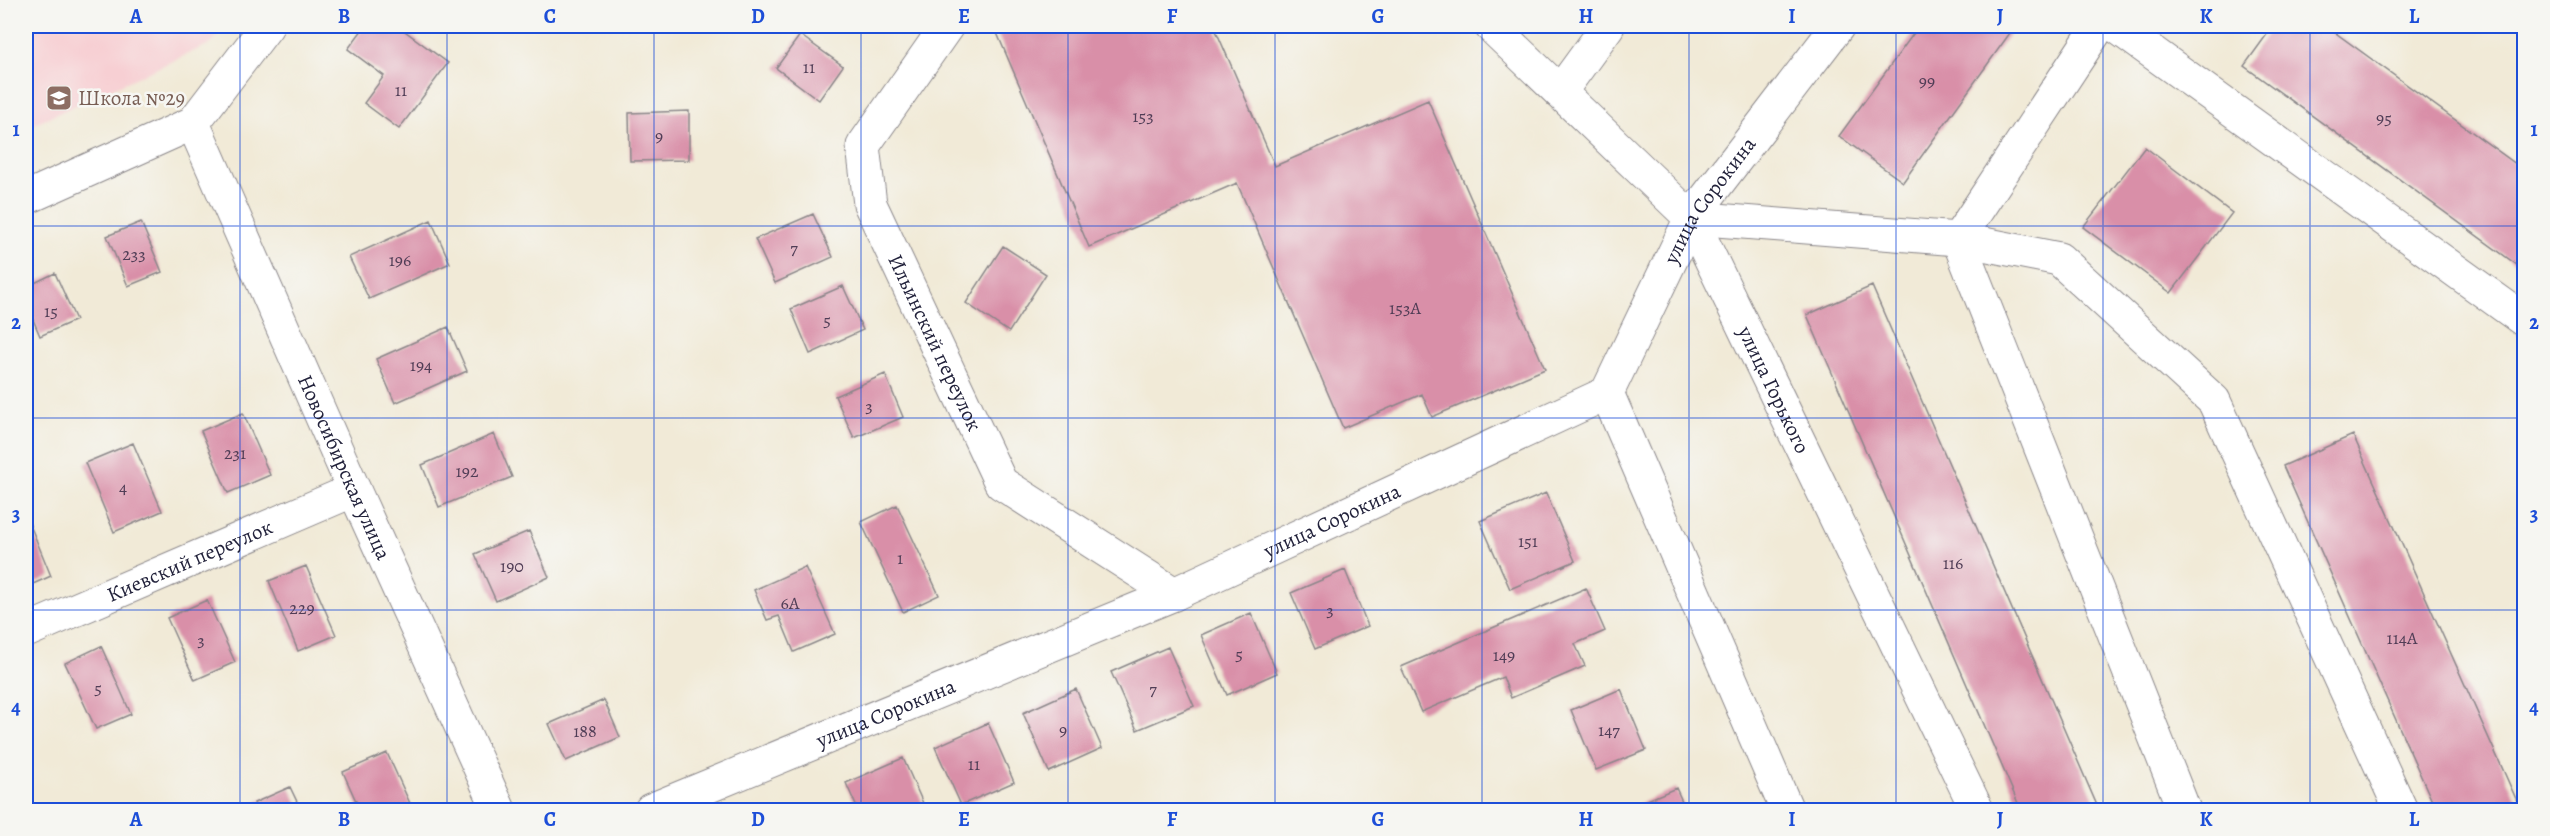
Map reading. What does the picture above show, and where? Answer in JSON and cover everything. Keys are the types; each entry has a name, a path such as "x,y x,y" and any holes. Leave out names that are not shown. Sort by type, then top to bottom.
{"street":[{"path":"26,198 193,123 267,26"},
{"name":"Ильинский переулок","path":"947,26 863,146 870,204 1001,483 1174,594"},
{"name":"улица Горького","path":"1491,26 1691,218 1977,810"},
{"path":"1560,92 1608,26"},
{"name":"улица Сорокина","path":"651,810 1174,594 1607,393 1691,218 1838,26"},
{"path":"1958,239 2099,26"},
{"path":"2116,26 2524,320"},
{"name":"Новосибирская улица","path":"193,123 354,490 499,810"},
{"path":"1691,218 1958,239 2059,259 2214,401 2401,810"},
{"path":"1958,239 2184,810"},
{"path":"1607,393 1787,810"},
{"name":"Киевский переулок","path":"26,631 354,490"}],"shaded area":[{"name":"Школа №29","path":"26,26 223,26 212,43 26,128"}],"building":[{"path":"365,26 398,26 448,63 399,129 364,103 384,76 348,49"},
{"path":"994,26 1214,26 1275,166 1428,100 1545,369 1432,417 1422,394 1343,428 1237,183 1089,247"},
{"path":"1919,26 2015,26 1903,182 1839,136"},
{"path":"2273,26 2326,26 2524,170 2524,270 2244,66"},
{"path":"800,35 843,66 819,100 776,68"},
{"path":"689,111 689,160 630,161 629,113"},
{"path":"2145,147 2232,213 2171,293 2083,227"},
{"path":"813,214 833,257 775,283 755,239"},
{"path":"431,220 450,263 369,299 349,257"},
{"path":"141,222 162,272 128,286 107,236"},
{"path":"1003,246 1046,274 1009,332 966,303"},
{"path":"55,273 76,320 40,336 26,303 26,287"},
{"path":"843,286 863,330 810,354 791,309"},
{"path":"1872,286 2099,810 2021,810 1807,315"},
{"path":"448,327 467,371 395,403 376,359"},
{"path":"885,374 903,417 854,438 835,396"},
{"path":"243,413 270,475 228,493 201,431"},
{"path":"494,434 512,477 439,507 422,465"},
{"path":"2353,435 2521,810 2436,810 2283,466"},
{"path":"133,443 162,511 114,532 85,463"},
{"path":"1546,493 1575,561 1510,589 1480,521"},
{"path":"897,505 939,595 903,612 861,522"},
{"path":"26,515 51,576 26,587"},
{"path":"529,531 549,577 496,601 475,554"},
{"path":"306,566 336,635 298,651 269,581"},
{"path":"805,567 835,634 794,652 779,616 767,620 754,590"},
{"path":"1345,570 1368,626 1315,649 1291,593"},
{"path":"1586,588 1605,631 1575,644 1585,666 1511,698 1503,677 1421,712 1401,667"},
{"path":"207,600 235,662 195,680 167,618"},
{"path":"1251,613 1277,673 1227,695 1201,635"},
{"path":"101,646 131,714 96,729 65,663"},
{"path":"1168,647 1194,706 1137,730 1111,672"},
{"path":"1076,689 1102,748 1049,772 1023,713"},
{"path":"1621,689 1646,750 1596,770 1571,710"},
{"path":"604,700 620,737 566,761 549,724"},
{"path":"988,723 1014,782 961,805 935,747"},
{"path":"387,753 413,810 360,810 343,772"},
{"path":"903,758 926,810 858,810 846,783"},
{"path":"290,787 301,810 257,810 254,803"},
{"path":"1676,788 1686,810 1624,810"}],"place":[{"name":"Школа №29","path":"59,98"}]}
